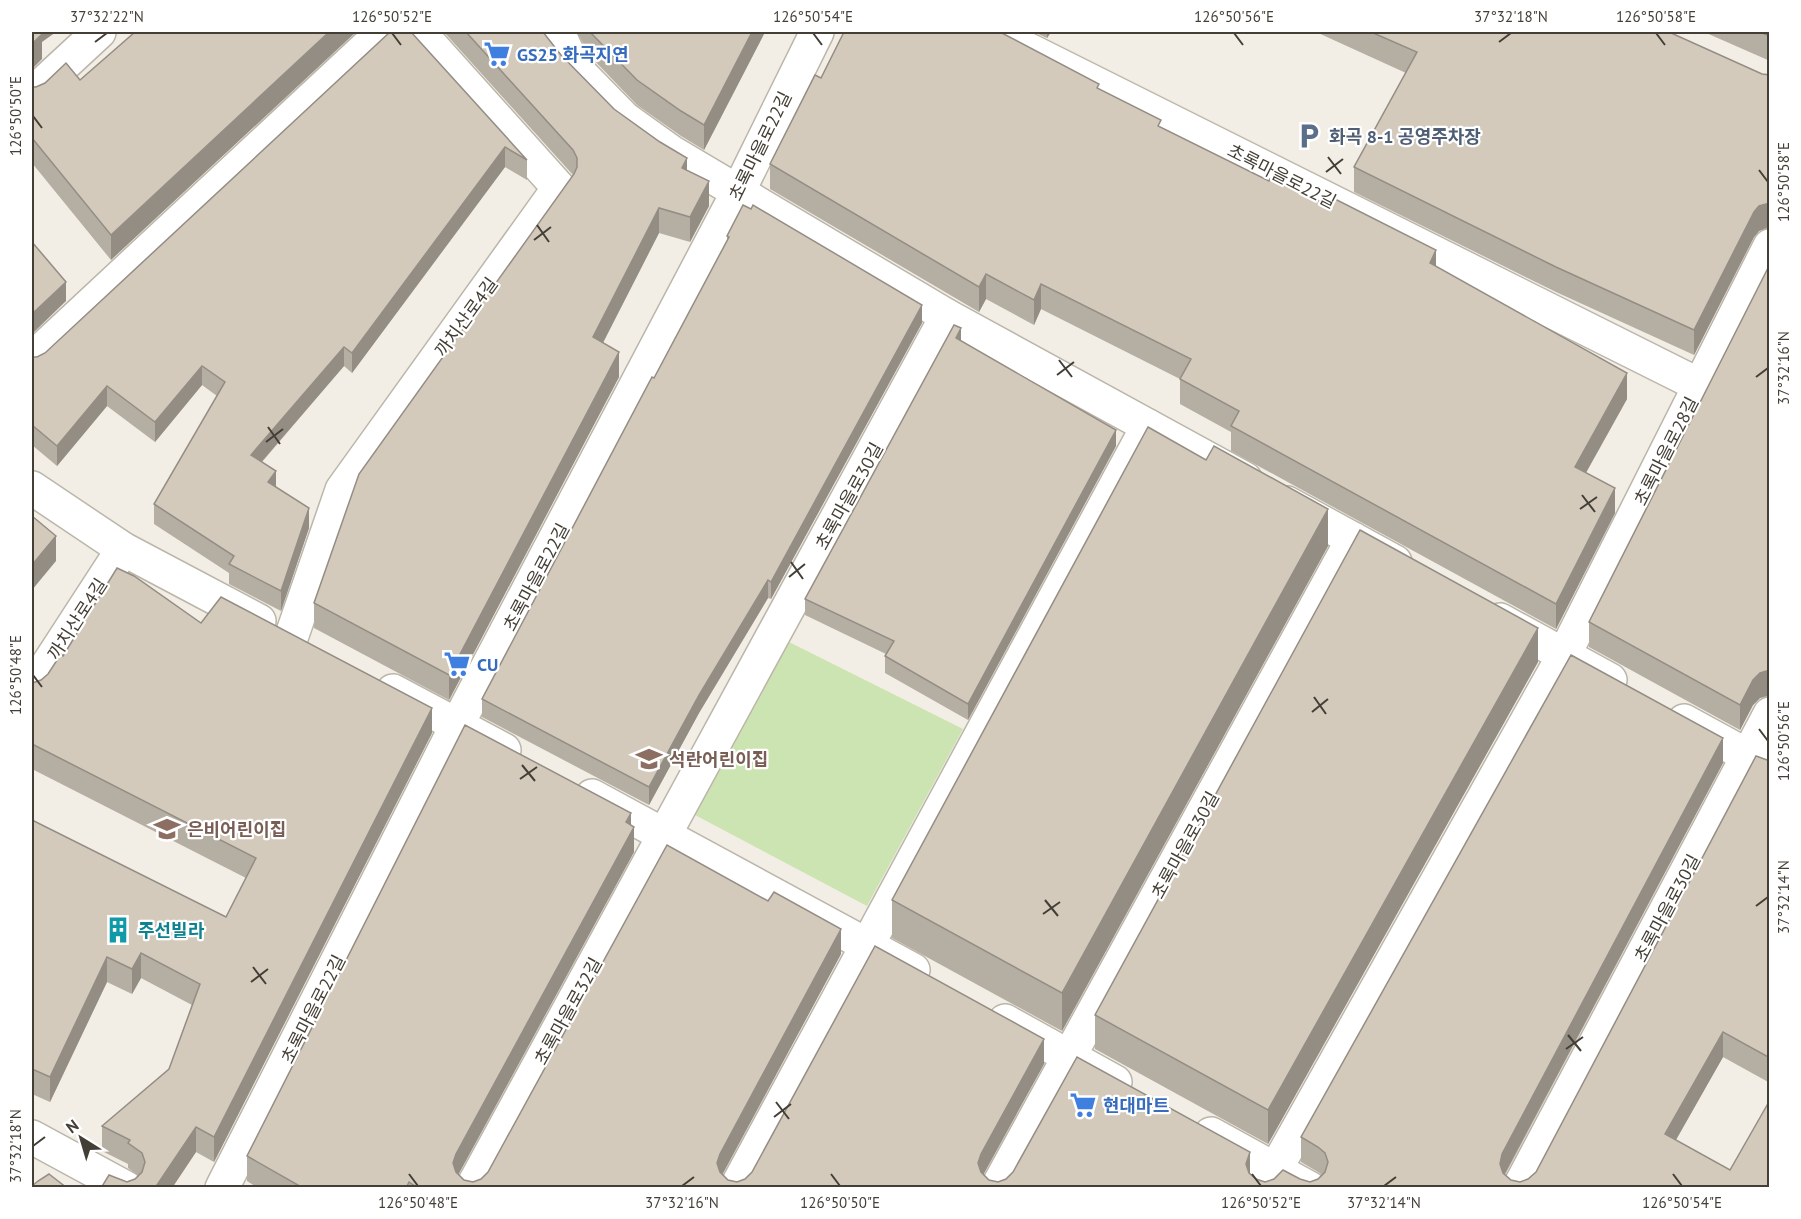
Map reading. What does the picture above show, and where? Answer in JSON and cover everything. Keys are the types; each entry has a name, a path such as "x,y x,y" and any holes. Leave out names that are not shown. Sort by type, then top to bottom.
{"street":[{"path":"32,94 99,32"},
{"path":"32,359 383,32"},
{"name":"까치산로4길","path":"32,488 123,549 302,643 342,490 559,188 419,32"},
{"path":"558,32 574,67 625,119 671,152 947,316 1423,578"},
{"name":"초록마을로22길","path":"222,1188 457,725 738,192 817,32"},
{"name":"초록마을로22길","path":"993,32 1699,385"},
{"name":"초록마을로28길","path":"1564,655 1770,246"},
{"name":"초록마을로30길","path":"664,834 947,316"},
{"path":"736,1188 1148,426"},
{"name":"초록마을로30길","path":"1069,1056 1353,539"},
{"name":"까치산로4길","path":"32,689 123,549"},
{"path":"1473,605 1758,762 1770,714"},
{"path":"1270,1178 1564,655"},
{"path":"364,676 530,763"},
{"name":"초록마을로30길","path":"1519,1188 1758,762"},
{"path":"571,785 938,984"},
{"name":"초록마을로32길","path":"472,1188 664,834"},
{"path":"978,1006 1141,1096"},
{"path":"997,1188 1069,1056"},
{"path":"1183,1118 1270,1178 1309,1188"},
{"path":"32,1137 126,1188"}],"green space":[{"path":"789,642 963,729 867,906 695,815"}],"building":[{"path":"32,32 42,34 32,44"},
{"path":"135,32 329,32 111,235 32,138 32,87 45,83 66,63 80,80"},
{"path":"390,32 411,32 527,160 505,147 352,353 344,347 251,455 276,471 268,482 309,508 281,591 229,564 234,556 154,504 225,382 202,366 155,422 107,386 57,446 32,425 32,357 45,353"},
{"path":"466,32 543,32 561,55 614,109 687,158 682,168 709,181 690,217 659,208 593,337 619,352 449,675 314,603 359,474 577,167 577,158 573,150"},
{"path":"590,32 752,32 704,125 637,80"},
{"path":"844,32 1000,32 1099,84 1097,88 1161,120 1158,126 1269,181 1270,179 1328,205 1333,198 1436,250 1430,263 1627,373 1575,467 1615,488 1556,604 1231,426 1239,411 1180,379 1191,359 1041,284 1034,300 986,274 979,287 770,164 815,75 821,78"},
{"path":"1371,32 1669,32 1762,74 1770,75 1770,203 1759,206 1754,212 1694,330 1556,267 1354,167 1417,52"},
{"path":"743,205 751,209 753,205 922,305 771,582 768,580 699,695 649,787 482,699 652,377 654,378 729,237 727,236"},
{"path":"32,242 66,282 32,314"},
{"path":"1770,264 1770,670 1760,673 1753,680 1740,705 1589,622"},
{"path":"954,325 961,328 956,338 1116,430 968,704 885,656 894,641 805,599"},
{"path":"1148,427 1206,460 1214,446 1328,509 1062,993 892,900"},
{"path":"32,516 56,536 32,565"},
{"path":"1360,530 1538,628 1268,1110 1095,1015"},
{"path":"117,568 134,576 201,623 221,597 432,708 214,1137 196,1127 155,1188 101,1188 109,1175 127,1182 135,1179 142,1172 145,1162 142,1153 128,1143 130,1140 102,1126 169,1069 200,984 141,953 132,969 107,957 50,1077 32,1069 32,820 226,917 256,858 32,744 32,683 48,674 61,654 63,656"},
{"path":"1571,655 1723,738 1502,1154 1500,1164 1503,1173 1511,1180 1520,1182 1536,1172 1756,756 1770,761 1770,1058 1723,1032 1665,1134 1730,1170 1770,1100 1770,1188 418,1188 409,1182 406,1188 303,1188 247,1156 465,725 631,813 626,822 634,827 456,1154 453,1163 456,1172 464,1180 473,1182 481,1179 488,1172 667,845 768,901 774,892 841,929 720,1154 717,1163 720,1172 728,1180 737,1182 745,1179 752,1172 875,946 1044,1039 981,1154 978,1163 981,1172 989,1180 998,1182 1006,1179 1013,1172 1077,1057 1250,1152 1246,1164 1249,1173 1256,1179 1265,1182 1274,1179 1283,1170 1310,1182 1318,1179 1325,1172 1328,1162 1325,1153 1301,1137"},
{"path":"49,1174 67,1188 32,1188"}],"place":[{"name":"GS25 화곡지연","path":"497,54"},
{"name":"화곡 8-1 공영주차장","path":"1309,136"},
{"name":"CU","path":"457,664"},
{"name":"석란어린이집","path":"649,759"},
{"name":"은비어린이집","path":"167,829"},
{"name":"주선빌라","path":"118,930"},
{"name":"현대마트","path":"1083,1105"}]}
